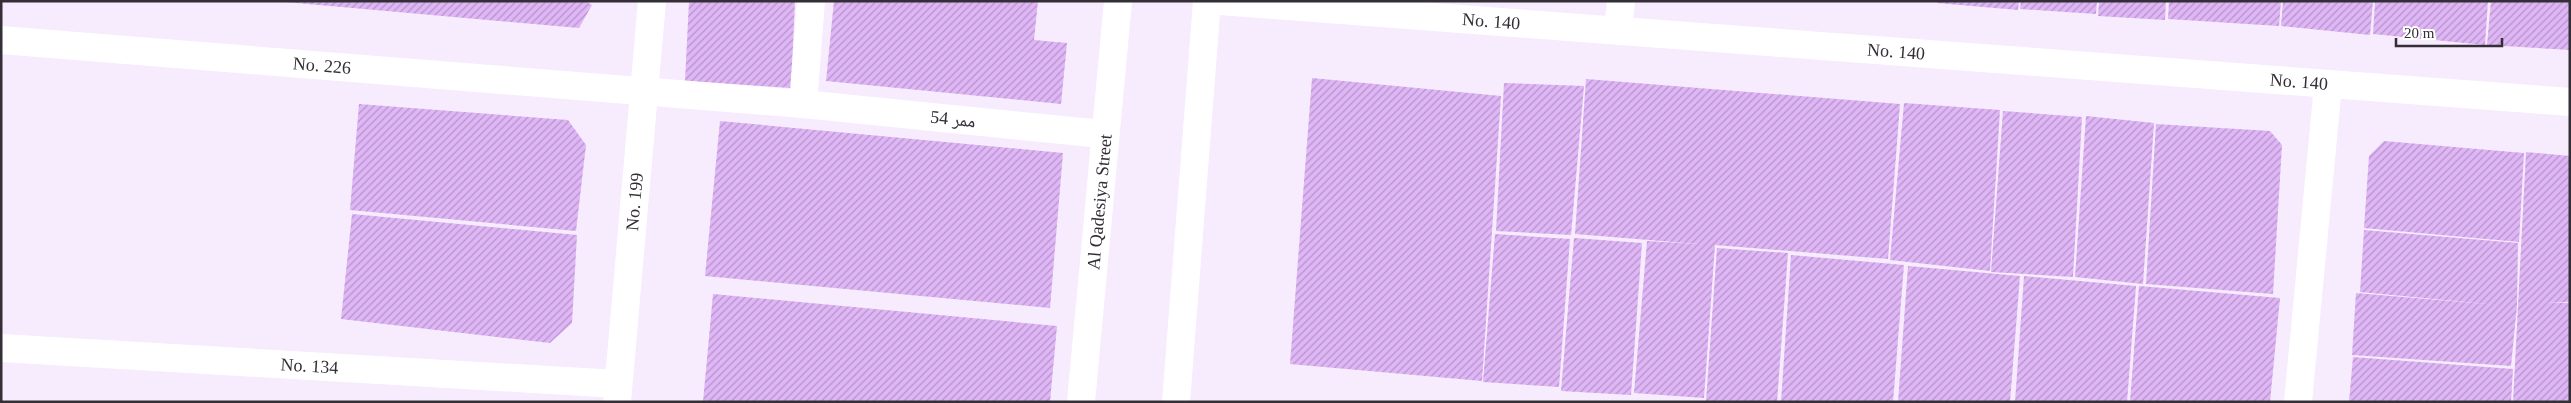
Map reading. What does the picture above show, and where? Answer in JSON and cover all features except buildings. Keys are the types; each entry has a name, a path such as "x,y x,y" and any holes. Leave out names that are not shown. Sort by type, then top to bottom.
{"street":[{"name":"No. 199","path":"617,393 652,1"},
{"path":"803,104 811,1"},
{"name":"Al Qadesiya Street","path":"1081,402 1118,1"},
{"path":"1176,402 1208,1"},
{"name":"No. 140","path":"1220,1 2570,102"},
{"path":"1618,32 1621,1"},
{"name":"No. 226","path":"1,40 645,92"},
{"path":"2298,402 2328,85"},
{"name":"ممر 54","path":"645,92 803,104 1102,134"},
{"name":"No. 134","path":"1,348 617,393"}]}
